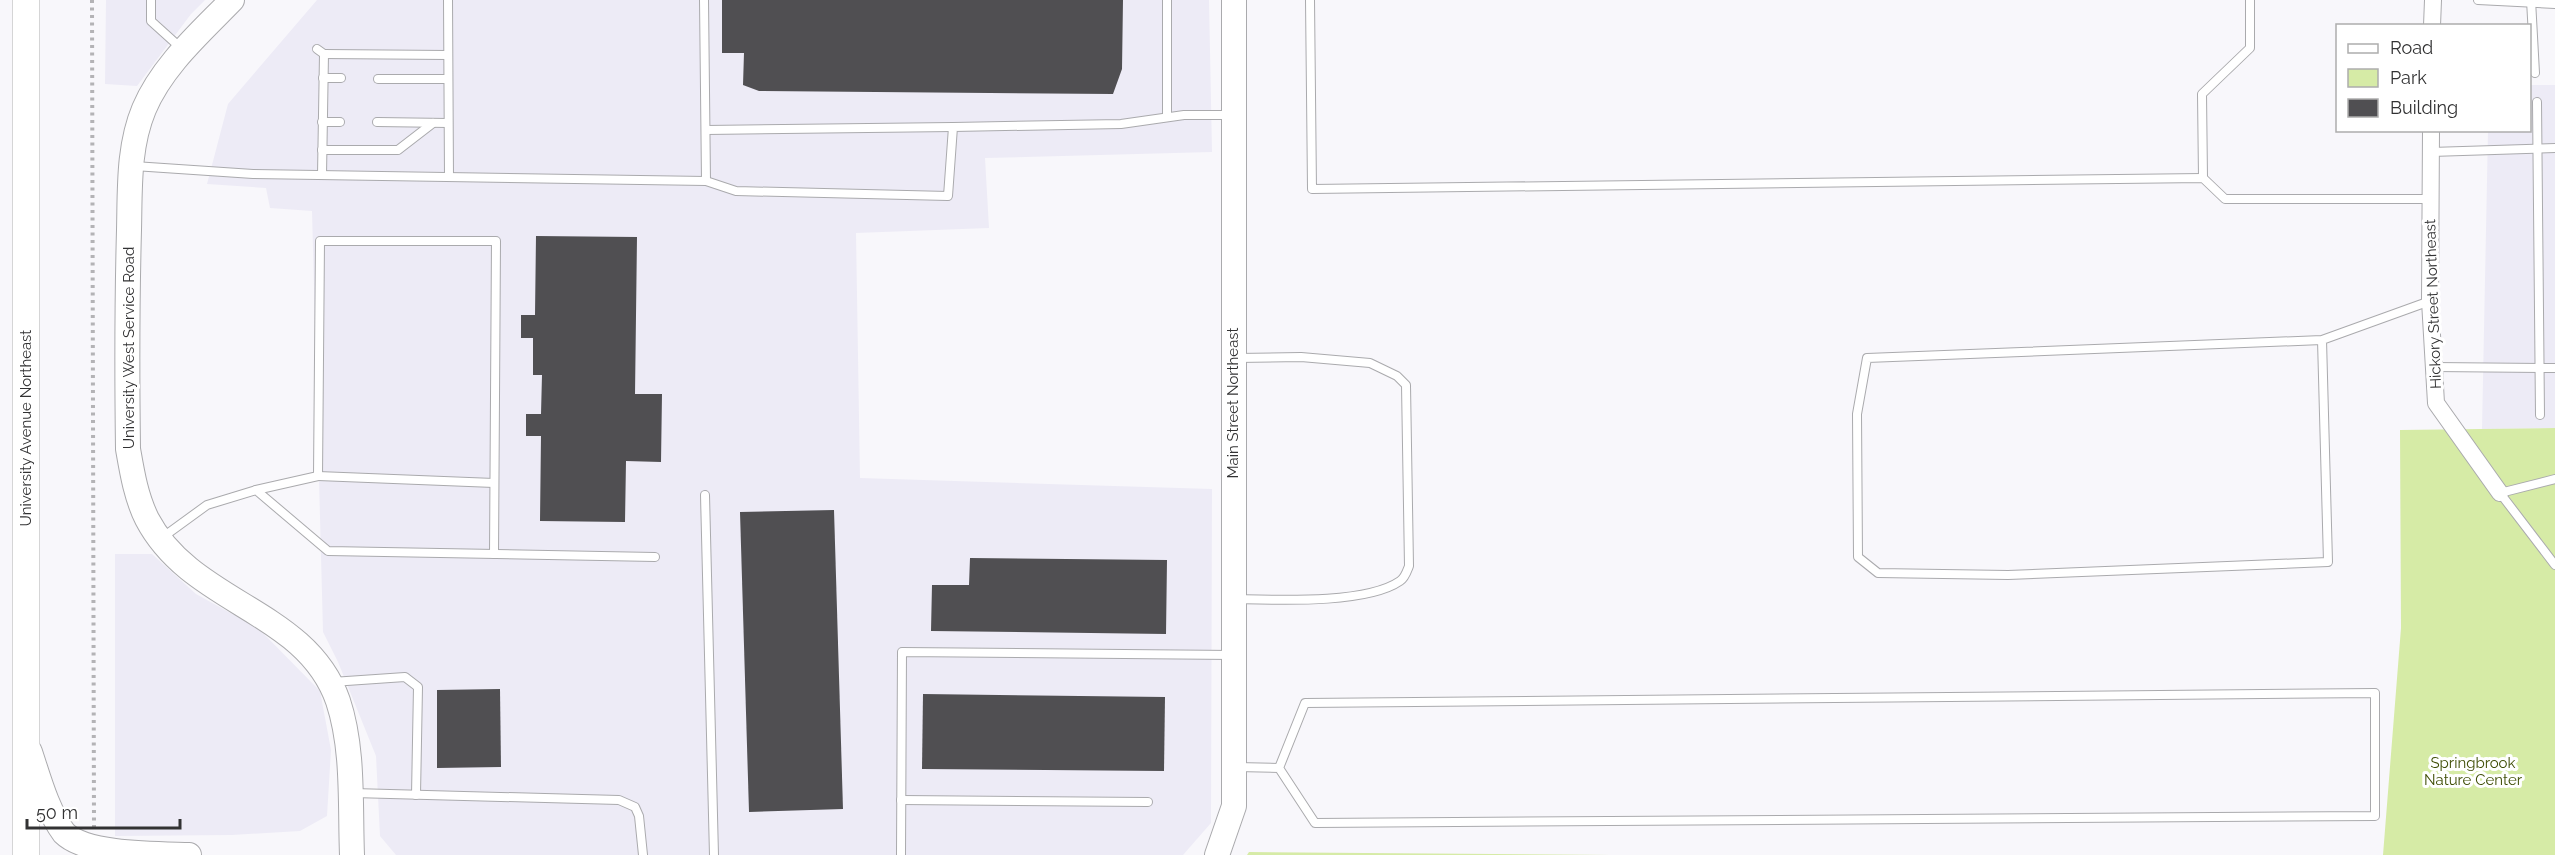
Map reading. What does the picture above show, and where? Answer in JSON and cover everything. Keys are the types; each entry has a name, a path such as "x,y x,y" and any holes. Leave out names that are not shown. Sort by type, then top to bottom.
{"main road":[{"name":"University Avenue Northeast","path":"26,0 26,855"}],"street":[{"name":"University West Service Road","path":"232,0 184,50 144,108 136,133 131,166 128,449 139,497 147,518 175,557 211,587 279,626 307,651 329,682 338,700 345,730 352,855"},
{"name":"Main Street Northeast","path":"1217,855 1234,806 1234,0"},
{"path":"2432,24 2433,0"},
{"name":"Hickory Street Northeast","path":"2431,132 2430,301 2436,403 2500,493"},
{"path":"25,738 45,796 64,834 86,838 94,852 189,855"}],"lane":[{"path":"151,0 151,21 184,50"},
{"path":"448,0 449,177"},
{"path":"704,0 706,181"},
{"path":"1167,0 1167,117"},
{"path":"1310,0 1312,189 2204,178 2225,198 2430,198"},
{"path":"2204,178 2202,94 2250,48 2250,0"},
{"path":"2478,0 2555,4"},
{"path":"2531,1 2535,73"},
{"path":"321,175 323,78 320,52 448,55"},
{"path":"323,78 341,78"},
{"path":"378,79 448,79"},
{"path":"2537,102 2540,415"},
{"path":"705,130 1121,124 1167,117 1234,115"},
{"path":"322,122 340,122"},
{"path":"377,122 448,123"},
{"path":"322,150 398,150 433,123"},
{"path":"131,166 253,174 706,181 736,191 948,196 953,127"},
{"path":"2431,152 2555,148"},
{"path":"318,476 320,241 496,241 494,554"},
{"path":"2322,340 2328,562 2008,575 1878,573 1858,557 1857,414 1867,358 2322,340 2430,301"},
{"path":"1233,358 1301,357 1370,363 1397,376 1406,385 1409,566 1403,580 1378,593 1300,600 1233,599"},
{"path":"2434,367 2555,368"},
{"path":"160,539 207,505 256,490 318,476 494,483"},
{"path":"2555,479 2500,493 2555,565"},
{"path":"256,490 328,551 655,557"},
{"path":"705,495 714,855"},
{"path":"901,855 902,652 1234,655"},
{"path":"329,682 405,677 418,687 416,795"},
{"path":"2375,693 2375,816 1315,823 1279,768 1305,703 2375,693"},
{"path":"1234,767 1279,768"},
{"path":"350,793 619,800 635,807 639,816 643,855"},
{"path":"901,800 1148,802"}],"path":[{"path":"86,838 92,0"}],"shaded area":[{"path":"106,0 205,0 191,14 137,86 105,84"},
{"path":"317,0 1209,0 1212,152 985,158 989,228 856,233 860,478 1212,489 1211,823 1183,855 396,855 380,836 376,756 338,662 323,632 312,211 270,208 266,188 207,184 228,104"},
{"path":"2531,85 2555,85 2555,428 2482,429 2488,132 2531,132"},
{"path":"115,554 152,554 196,594 258,628 320,691 331,750 327,816 300,831 232,835 115,836"}],"green space":[{"name":"Springbrook Nature Center","path":"2555,428 2555,855 2383,855 2401,628 2400,430"},
{"path":"1249,852 1611,855 1247,855"}],"building":[{"path":"722,0 1123,0 1122,69 1113,94 759,91 743,85 744,53 722,53"},
{"path":"536,236 637,237 635,394 662,394 661,462 626,461 625,522 540,521 541,436 526,436 526,414 541,414 542,375 533,375 533,338 521,338 521,315 535,315"},
{"path":"834,510 843,809 749,812 740,512"},
{"path":"970,558 1167,560 1166,634 931,631 932,585 969,585"},
{"path":"500,689 501,767 437,768 437,690"},
{"path":"923,694 1165,697 1164,771 922,769"}]}
